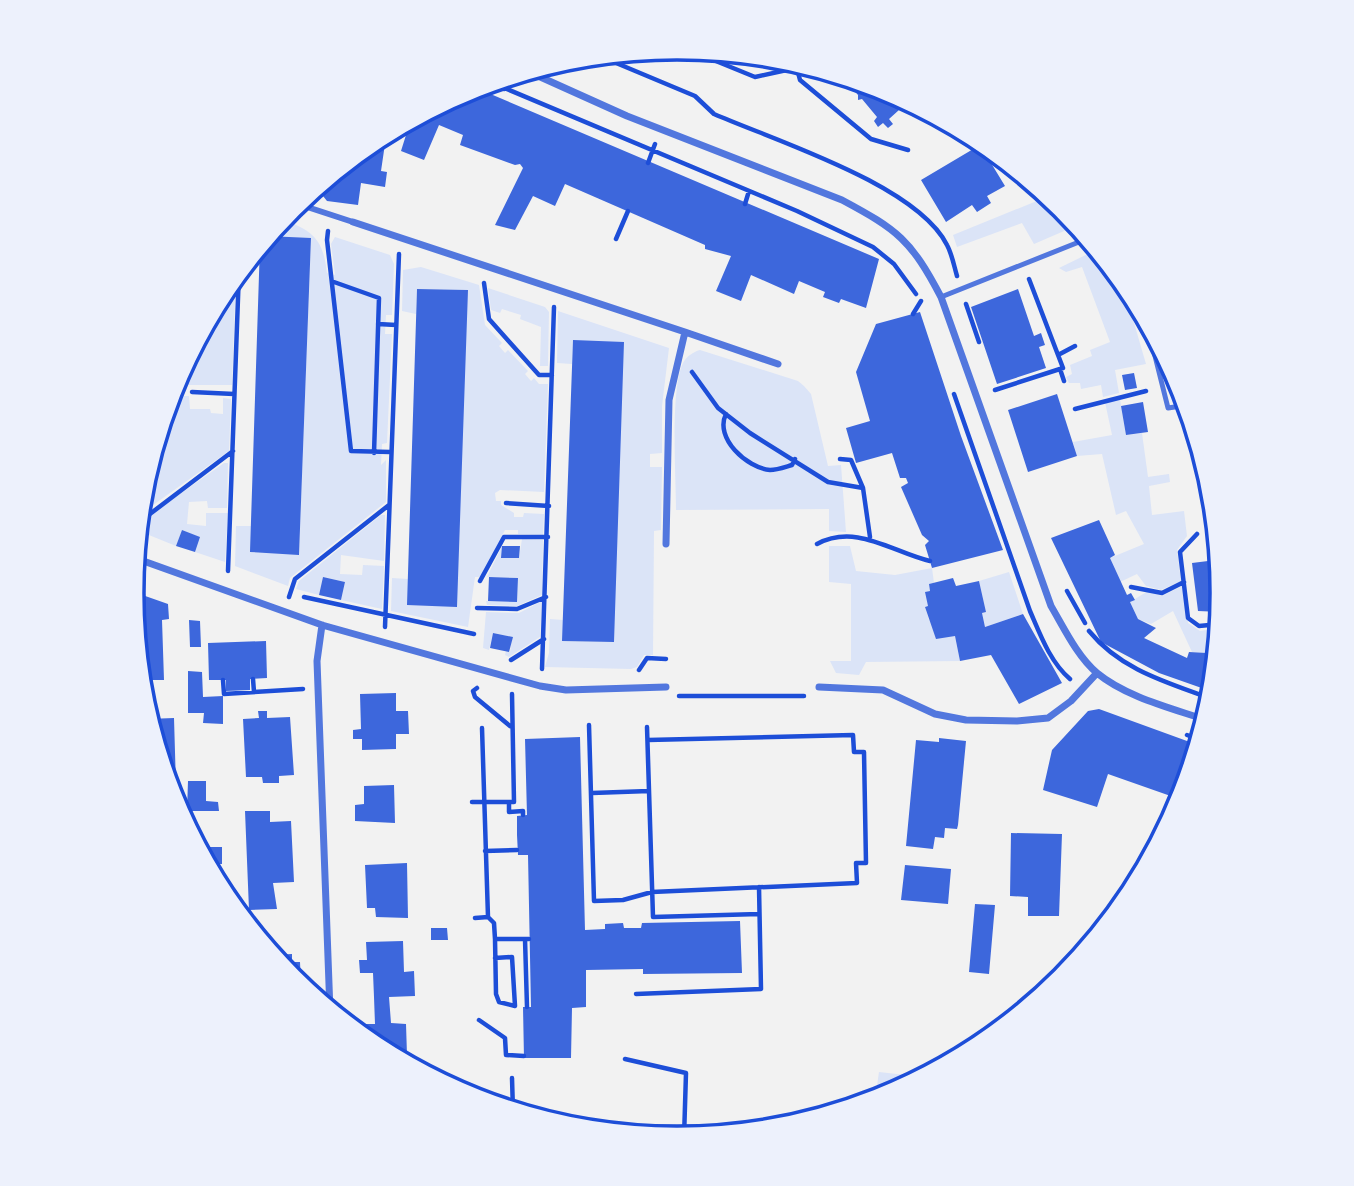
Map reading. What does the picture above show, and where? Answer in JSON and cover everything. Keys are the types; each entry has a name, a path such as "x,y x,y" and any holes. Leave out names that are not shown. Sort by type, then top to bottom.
{"street":[{"path":"541,77 627,116 842,200 873,217 918,254 941,297 1051,606 1078,651 1097,673 1150,701 1195,716"},
{"path":"308,208 778,364"},
{"path":"666,544 669,400 685,332"},
{"path":"145,562 322,625 540,686 566,690 666,687"},
{"path":"322,625 317,661 330,998"},
{"path":"818,687 883,690 935,714 966,720 1017,721 1048,718 1071,701 1097,673"}],"lane":[{"path":"941,297 1079,243"},
{"path":"1155,357 1168,408 1176,407"}],"path":[{"path":"718,62 755,76 783,71"},
{"path":"617,63 695,96 714,114 887,188 925,218 947,244 983,353"},
{"path":"798,74 800,80 871,139 908,150"},
{"path":"504,89 749,191 873,247 907,281"},
{"path":"745,204 749,191"},
{"path":"616,239 628,211"},
{"path":"328,230 351,451 390,452"},
{"path":"383,641 387,615 390,452 399,255 404,238"},
{"path":"995,390 1063,368 1029,279 1016,284"},
{"path":"334,282 379,298 374,453"},
{"path":"484,283 489,319 539,375 552,375"},
{"path":"228,571 238,290"},
{"path":"966,304 979,299"},
{"path":"913,314 921,301"},
{"path":"540,686 545,638 554,306"},
{"path":"378,324 396,325"},
{"path":"1058,355 1075,345"},
{"path":"678,355 726,414 750,433 828,482 863,488"},
{"path":"1060,369 1064,381"},
{"path":"991,378 1000,402"},
{"path":"1075,409 1163,387"},
{"path":"192,392 234,394"},
{"path":"726,414 723,429 730,442 755,466 772,470 792,465 795,459"},
{"path":"150,514 233,451"},
{"path":"840,459 851,460 863,488 870,537"},
{"path":"506,503 549,506"},
{"path":"291,590 295,579 390,504"},
{"path":"1197,534 1180,552 1188,618 1199,626 1209,625"},
{"path":"480,581 504,537 548,537"},
{"path":"817,544 830,537 870,537 910,556 930,561"},
{"path":"215,566 240,576"},
{"path":"1130,587 1162,593 1184,582"},
{"path":"1066,589 1089,632 1105,649 1156,680 1200,695"},
{"path":"278,590 474,634"},
{"path":"477,608 517,609 546,597"},
{"path":"519,665 510,661 513,657 545,638"},
{"path":"253,679 254,692"},
{"path":"223,680 224,694 318,688"},
{"path":"643,688 653,697 666,697 810,695 818,687"},
{"path":"488,691 476,688 473,692 511,726"},
{"path":"472,802 514,802 510,698"},
{"path":"589,725 594,901 623,900 652,892 857,883 856,863 866,863 864,752 853,752 853,735 648,740"},
{"path":"647,727 653,917 760,914"},
{"path":"482,728 488,917"},
{"path":"592,793 649,791"},
{"path":"509,802 509,812 523,811 523,816"},
{"path":"485,851 517,850"},
{"path":"636,994 761,989 759,887"},
{"path":"475,918 488,917 495,923 495,958 499,1002 515,1006 512,957 495,958"},
{"path":"495,939 527,939 527,1007"},
{"path":"479,1020 505,1038 506,1055 524,1056"},
{"path":"625,1059 686,1073 685,1126"},
{"path":"512,1078 513,1100"}],"shaded area":[{"path":"1038,201 1067,230 1034,244 1022,223 957,247 953,235"},
{"path":"292,224 309,232 323,252 327,273 335,275 331,244 335,237 390,255 394,264 392,315 386,315 385,334 392,334 387,443 382,444 381,465 386,460 386,502 290,578 288,586 235,566 236,526 251,526 251,552 299,554 311,239 280,237"},
{"path":"1088,254 1131,314 1146,364 1115,370 1119,393 1103,397 1101,385 1081,389 1080,383 1069,383 1066,377 1072,374 1070,365 1092,356 1090,350 1110,342 1082,267 1066,272 1059,268"},
{"path":"421,267 479,285 485,325 502,343 499,346 505,353 508,350 528,371 525,374 531,381 534,378 539,384 548,384 544,492 500,490 495,493 496,501 501,501 501,505 514,513 514,517 523,517 524,513 544,514 543,535 518,534 518,530 505,530 481,577 475,577 468,627 391,611 392,578 408,579 468,290 417,289 416,314 402,311 403,270"},
{"path":"488,288 545,307 549,312 548,366 540,366 541,327 520,319 521,315 502,309 500,313 491,310"},
{"path":"235,294 232,385 186,385 215,326"},
{"path":"558,311 669,348 662,406 662,453 650,454 650,467 662,467 661,530 654,531 653,655 644,655 637,667 631,669 545,667 549,653 550,619 563,620 563,641 613,642 573,341 572,364 557,363"},
{"path":"700,350 798,381 811,394 828,466 841,465 846,532 829,531 829,509 676,510 676,392 683,363 686,358"},
{"path":"184,389 184,396 189,396 190,409 210,409 211,413 223,414 223,398 231,399 229,451 151,507 162,455"},
{"path":"1120,399 1126,435 1142,433 1148,477 1169,474 1170,482 1149,486 1152,515 1184,511 1187,536 1177,550 1181,581 1161,590 1146,586 1137,574 1120,582 1110,558 1144,544 1126,511 1116,515 1102,454 1077,456 1073,442 1112,435 1105,402"},
{"path":"224,463 228,463 227,508 208,508 207,501 189,502 187,524 206,526 206,513 228,513 225,562 195,552 199,537 182,530 176,546 147,534 149,516"},
{"path":"381,515 385,515 384,561 341,555 340,574 362,575 363,565 384,566 382,609 341,600 345,582 323,577 319,595 296,589 299,581"},
{"path":"522,539 543,540 542,595 517,606 487,605 486,601 517,601 518,578 487,577 502,546 502,558 519,558"},
{"path":"829,546 850,546 856,571 895,575 932,568 934,583 929,584 930,591 926,592 928,606 925,607 929,620 955,636 960,661 866,662 859,675 836,673 830,661 851,661 851,584 829,582"},
{"path":"1009,572 1023,614 985,627 982,613 986,612 979,581"},
{"path":"1182,586 1188,623 1200,631 1209,630 1207,653 1192,652 1173,611 1151,624 1138,619 1130,602 1148,591 1162,596"},
{"path":"542,601 540,637 509,657 505,655 506,651 510,652 512,637 493,633 489,650 483,648 486,612 519,613"},
{"path":"879,1072 905,1075 881,1086 877,1088"}],"building":[{"path":"854,90 900,109 889,119 893,124 888,128 883,123 878,127 874,121 877,117 862,99 858,100"},
{"path":"490,94 879,259 866,308 841,299 839,303 823,297 825,292 799,281 794,294 751,275 741,301 716,291 731,256 705,249 705,245 565,184 555,206 533,196 515,230 495,225 523,168 520,164 515,165 460,145 463,135 439,125 424,160 401,151 407,133"},
{"path":"385,147 381,171 387,172 385,187 361,183 358,205 327,201 323,196 352,170"},
{"path":"973,149 990,161 1005,186 987,196 991,203 977,212 972,205 946,222 921,180"},
{"path":"280,237 311,238 299,555 250,552 259,261"},
{"path":"417,289 468,290 457,607 407,605"},
{"path":"1018,289 1034,336 1041,333 1045,345 1039,347 1046,368 997,384 971,307"},
{"path":"920,312 961,436 1003,550 932,568 925,545 929,541 922,535 901,487 908,483 906,478 900,478 892,453 856,463 846,428 870,421 856,372 876,324"},
{"path":"573,340 624,342 614,642 562,641"},
{"path":"1134,373 1137,388 1125,390 1122,375"},
{"path":"1057,394 1077,456 1028,472 1008,410"},
{"path":"1143,402 1148,432 1126,435 1121,406"},
{"path":"1099,520 1115,555 1110,558 1127,595 1131,593 1135,600 1130,602 1138,619 1156,628 1144,638 1187,658 1189,652 1207,653 1202,688 1159,673 1101,642 1051,538"},
{"path":"182,530 200,537 195,552 176,546"},
{"path":"502,546 520,546 519,558 501,558"},
{"path":"1209,561 1209,611 1198,611 1192,563"},
{"path":"323,577 345,582 341,600 319,595"},
{"path":"489,577 518,578 517,602 488,601"},
{"path":"953,578 956,586 979,581 986,612 982,613 985,627 1023,614 1062,683 1019,704 991,655 960,661 955,636 936,639 925,607 928,606 925,592 930,591 929,584"},
{"path":"144,596 168,604 169,619 162,620 164,680 151,680"},
{"path":"189,620 200,621 201,647 190,647"},
{"path":"493,633 513,637 509,652 490,648"},
{"path":"266,641 267,678 250,679 250,690 226,691 226,680 209,680 208,643"},
{"path":"188,671 202,672 203,697 223,696 223,724 203,723 204,713 188,713"},
{"path":"396,693 396,711 408,711 409,734 396,734 396,749 362,750 362,739 353,739 353,730 361,729 360,694"},
{"path":"1099,709 1189,742 1170,796 1108,774 1097,807 1043,790 1052,750 1088,711"},
{"path":"258,711 267,711 267,718 290,717 294,775 279,776 279,783 263,783 262,777 246,777 243,719 259,718"},
{"path":"174,718 176,774 162,731 159,719"},
{"path":"580,737 585,930 605,929 605,924 623,923 624,928 641,928 642,923 740,921 742,973 643,974 643,969 586,970 586,1007 572,1008 571,1058 524,1058 523,1007 531,1007 528,855 518,855 517,816 527,815 525,739"},
{"path":"939,738 966,741 957,829 945,828 944,838 935,837 933,849 906,846 916,740 939,742"},
{"path":"188,781 206,781 206,801 218,802 219,811 191,811 187,804"},
{"path":"394,785 395,823 355,821 355,805 364,804 364,786"},
{"path":"245,811 270,811 270,822 291,821 294,882 273,883 277,909 249,910"},
{"path":"1011,833 1062,834 1059,916 1028,916 1028,897 1010,896"},
{"path":"208,847 222,847 222,864 217,864"},
{"path":"407,863 408,918 376,917 375,908 367,908 365,865"},
{"path":"905,865 951,869 948,904 901,900"},
{"path":"975,904 995,905 989,974 969,972"},
{"path":"431,928 447,928 448,940 431,940"},
{"path":"403,941 404,972 414,971 415,996 389,997 391,1023 406,1024 407,1053 363,1024 375,1024 373,973 360,973 359,960 367,960 366,942"},
{"path":"292,962 300,962 300,970"}]}
